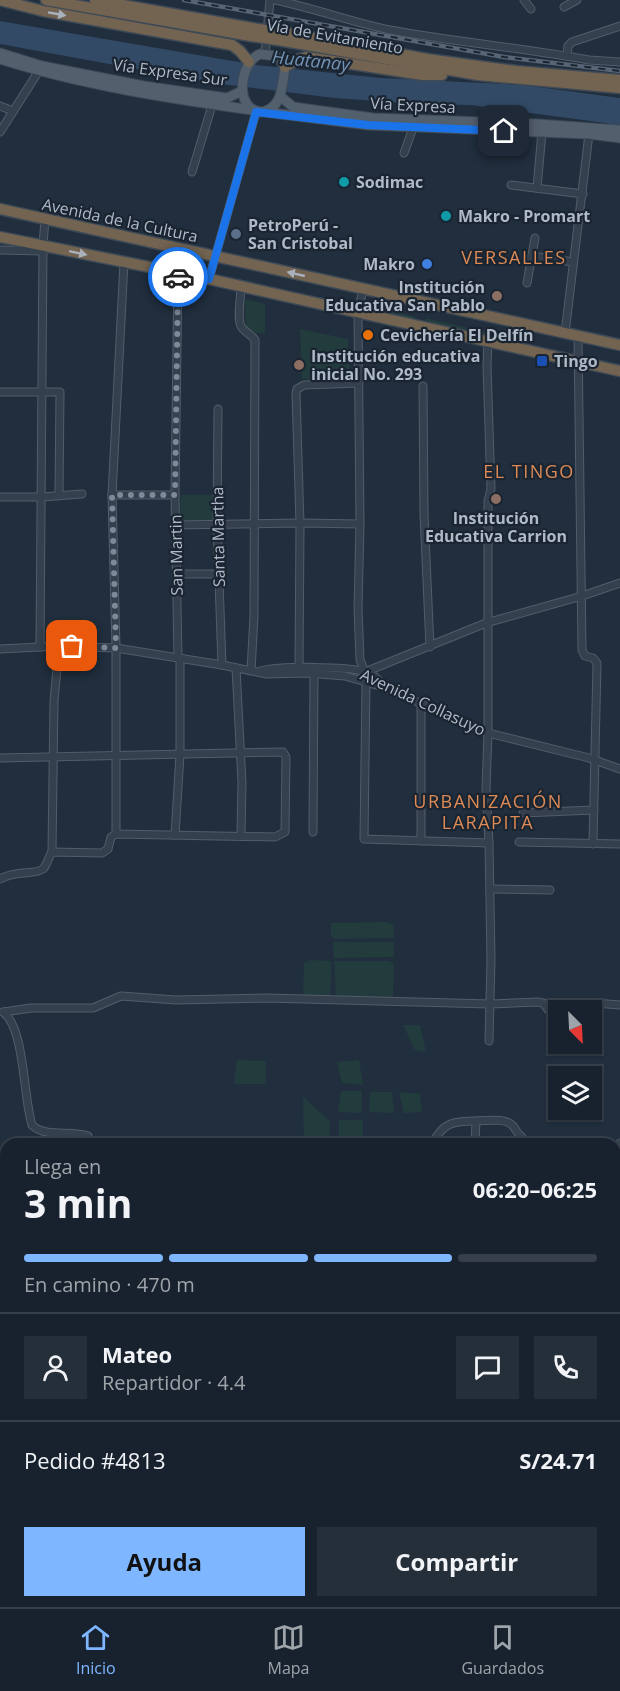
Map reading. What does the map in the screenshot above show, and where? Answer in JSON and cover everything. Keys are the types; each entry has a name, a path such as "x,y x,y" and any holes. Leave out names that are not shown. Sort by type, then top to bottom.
{"highway":[{"path":"0,0 43,12 232,45 244,54 248,62"},
{"name":"Vía de Evitamiento","path":"46,0 427,59 516,71 620,80"},
{"name":"Vía de Evitamiento","path":"95,0 252,32"},
{"name":"Vía de Evitamiento","path":"284,37 478,75 620,88"},
{"path":"285,67 307,57 423,75 478,75"},
{"name":"Avenida de la Cultura","path":"0,209 620,345"},
{"path":"0,237 43,248 209,279 620,371"}],"main road":[{"path":"0,53 41,69"},
{"name":"Vía Expresa Sur","path":"258,111 244,100 242,90 248,62 254,57 265,54"},
{"path":"258,111 277,104 285,67 276,56 265,54"},
{"path":"0,59 41,69"},
{"name":"Vía Expresa","path":"41,69 113,87 213,100 258,111 368,125 589,134 620,138"},
{"name":"Vía Expresa Sur","path":"213,100 226,98 242,90"},
{"name":"Vía Expresa","path":"280,95 293,107 373,118 548,124 620,130"}],"street":[{"path":"265,54 270,0"},
{"path":"275,0 312,4 351,21 392,30 589,60 620,62"},
{"path":"524,0 531,9"},
{"path":"564,7 577,0"},
{"path":"567,56 568,46 572,42 620,26"},
{"path":"0,132 41,69"},
{"path":"192,172 213,100"},
{"path":"0,106 13,111"},
{"path":"209,279 214,255 258,111"},
{"path":"404,153 413,128"},
{"path":"537,188 542,132"},
{"path":"565,333 589,134"},
{"path":"511,185 583,194"},
{"path":"40,647 41,392 45,219"},
{"path":"527,283 535,238"},
{"path":"0,250 43,248"},
{"path":"532,256 573,261"},
{"path":"116,834 116,648 112,495 124,262"},
{"name":"San Martin","path":"175,835 180,754 175,525 178,273"},
{"path":"241,286 239,322 255,340 254,671"},
{"path":"363,289 358,313 360,524 358,608 360,660 366,682 364,839 489,843"},
{"path":"578,336 582,650 585,656 593,658 597,663 593,844"},
{"path":"489,341 487,366 490,489 486,623 488,733 486,787 490,889 489,1041"},
{"path":"304,670 297,389 304,385 358,383"},
{"path":"423,386 424,514 430,647"},
{"path":"0,392 60,392 59,496"},
{"name":"Santa Martha","path":"218,410 216,525 222,665"},
{"path":"0,497 82,494"},
{"path":"112,495 175,495"},
{"path":"175,525 360,524"},
{"path":"176,574 218,574"},
{"path":"365,672 486,623 620,583"},
{"path":"0,879 10,873 38,871 46,866 52,852 54,701 59,646"},
{"name":"Avenida Collasuyo","path":"0,649 59,646 116,648 254,671 267,669 365,672 375,677 383,687"},
{"path":"237,668 242,783 241,835"},
{"name":"Avenida Collasuyo","path":"304,670 315,674 357,679 383,687 488,733 620,769"},
{"path":"313,832 315,674"},
{"path":"421,705 421,841"},
{"path":"0,758 283,752 286,757 285,832 276,837 116,834 111,837 108,849 102,853 52,852"},
{"path":"523,813 594,810"},
{"path":"519,842 620,844"},
{"path":"490,889 550,890"},
{"path":"2,1012 31,1008 93,1008 121,996 176,1000 267,998 490,1004 543,1003 548,1010"},
{"path":"602,1004 620,1005"},
{"path":"2,1012 13,1025 17,1040 32,1125 40,1131 81,1134 88,1138"},
{"path":"436,1138 439,1132 456,1121 506,1120 514,1126 516,1133 522,1138"},
{"path":"476,1121 476,1138"}],"green space":[{"path":"245,299 265,304 265,334 246,331"},
{"path":"371,306 414,316 415,319 425,321 426,318 503,336 503,339 370,310"},
{"path":"300,329 348,339 350,381 302,379"},
{"path":"181,495 213,495 213,521 180,521"},
{"path":"387,922 394,925 394,938 333,939 331,935 331,923"},
{"path":"333,942 394,942 394,957 334,958"},
{"path":"310,960 332,962 330,996 303,996 304,963"},
{"path":"334,961 389,961 394,964 393,997 336,996"},
{"path":"403,1025 420,1025 426,1052 415,1050"},
{"path":"237,1060 266,1061 266,1084 234,1084"},
{"path":"359,1060 363,1085 342,1083 337,1062"},
{"path":"341,1091 362,1091 362,1113 338,1112"},
{"path":"370,1092 392,1092 394,1113 369,1112"},
{"path":"399,1092 420,1094 422,1112 404,1113"},
{"path":"303,1097 330,1121 329,1138 304,1138"},
{"path":"339,1120 363,1120 363,1138 339,1138"}],"water":[{"path":"0,21 256,65 381,78 523,85 620,98 620,121 606,117 472,99 335,92 214,77 0,38"}],"waterway":[{"path":"0,38 214,77 335,92 472,99 606,117 620,121"}],"railway":[{"path":"184,0 504,57 620,71"}],"way so far":[{"path":"72,646 116,648 112,495 175,495 178,277"}],"place":[{"name":"Sodimac","path":"344,182"},
{"name":"Makro - Promart","path":"446,216"},
{"name":"PetroPerú - San Cristobal","path":"236,234"},
{"name":"Makro","path":"427,264"},
{"name":"Institución Educativa San Pablo","path":"497,296"},
{"name":"Cevichería El Delfín","path":"368,335"},
{"name":"Tingo","path":"542,361"},
{"name":"Institución educativa inicial No. 293","path":"299,365"},
{"name":"Institución Educativa Carrion","path":"496,499"}],"district":[{"name":"VERSALLES","path":"514,257"},
{"name":"EL TINGO","path":"529,471"},
{"name":"URBANIZACIÓN LARAPITA","path":"488,811"}],"route":[{"path":"178,277 178,273 209,279 256,112 368,125 504,131"}],"water label":[{"name":"Huatanay","path":"311,60"}]}
